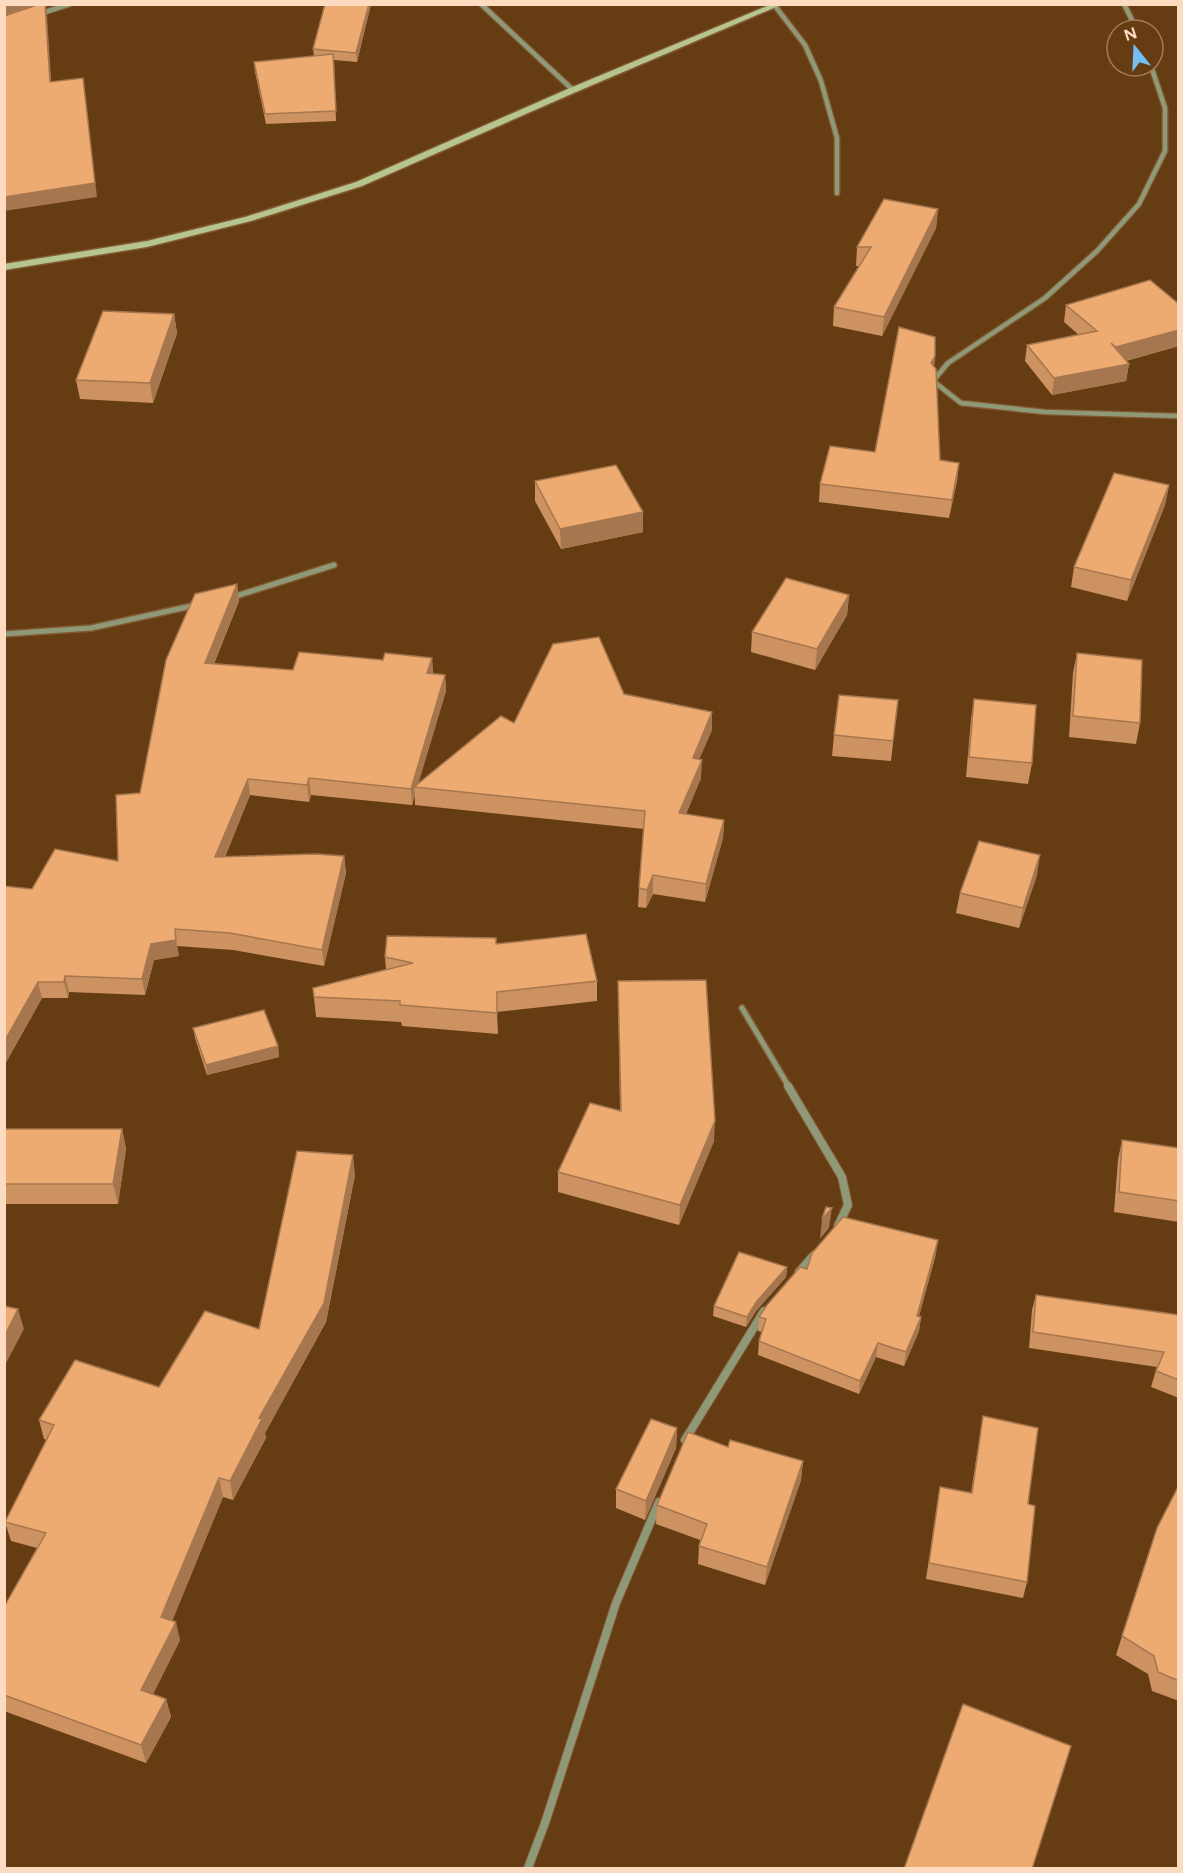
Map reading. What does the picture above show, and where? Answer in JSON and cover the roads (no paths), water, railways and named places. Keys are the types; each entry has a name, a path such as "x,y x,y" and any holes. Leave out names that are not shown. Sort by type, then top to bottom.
{"main road":[{"path":"4,267 147,244 248,219 359,184 573,90 777,5"}],"street":[{"path":"37,15 70,4"},
{"path":"481,4 573,90"},
{"path":"1124,4 1131,18"},
{"path":"777,5 805,45 821,81 837,138 837,193"},
{"path":"1155,78 1166,108 1165,151 1140,204 1097,251 1045,298 948,363 933,381 961,403 1045,412 1179,416"},
{"path":"228,599 334,564"},
{"path":"4,634 91,628 205,603"},
{"path":"742,1008 842,1177 848,1205 835,1231"},
{"path":"791,1281 820,1248"},
{"path":"681,1450 691,1428 768,1306"},
{"path":"528,1869 616,1603 663,1494"}]}
